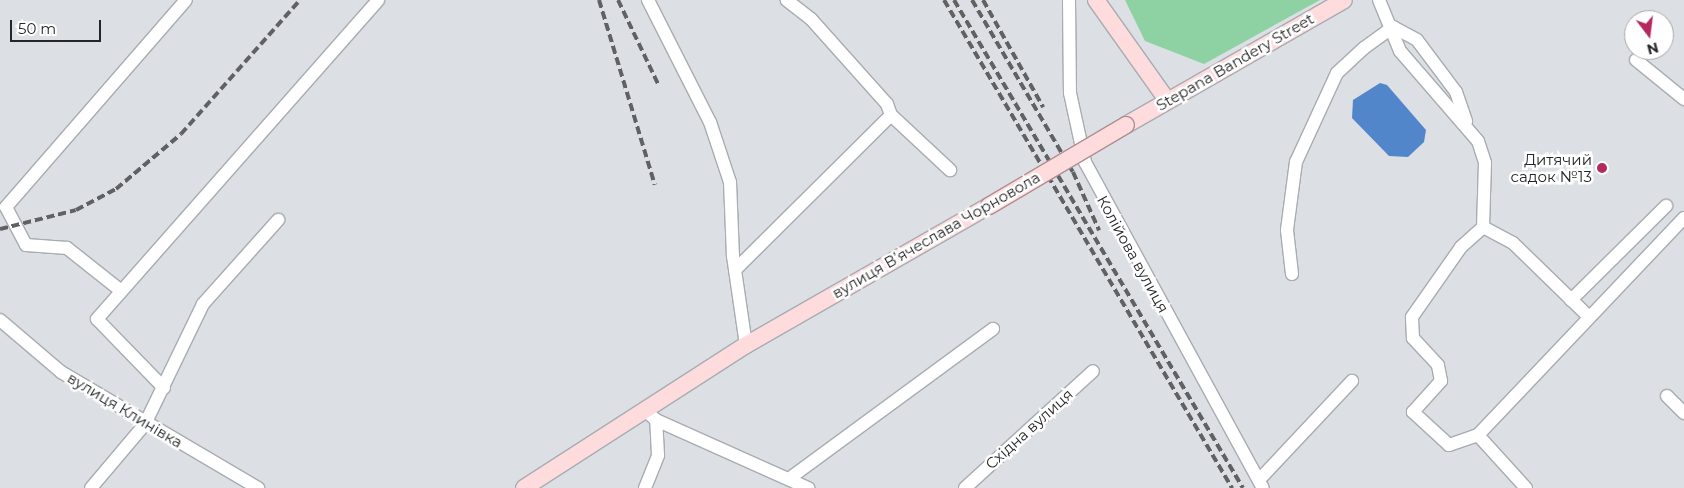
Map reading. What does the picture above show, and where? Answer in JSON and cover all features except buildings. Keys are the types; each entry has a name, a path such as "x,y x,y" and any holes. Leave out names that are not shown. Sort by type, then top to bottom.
{"main road":[{"path":"1096,0 1167,100"},
{"name":"Stepana Bandery Street","path":"1126,124 1344,0"},
{"name":"вулиця Вʼячеслава Чорновола","path":"524,488 650,414 746,345 989,206 1126,124"}],"street":[{"path":"120,290 67,248 26,245 6,207 186,0"},
{"path":"164,388 98,319 120,290 378,0"},
{"path":"648,0 710,122 730,182 735,270 746,345"},
{"path":"787,0 823,34 887,104 891,115 950,170"},
{"name":"Колійова вулиця","path":"1069,0 1070,93 1085,162 1261,484"},
{"path":"1379,0 1394,27 1400,51 1441,103 1466,121"},
{"path":"1394,27 1417,40 1456,92 1466,121 1485,163 1483,227 1461,247 1412,317 1413,338 1438,365 1441,381 1413,412 1449,445 1478,435 1684,218"},
{"path":"1292,274 1287,230 1296,162 1337,73 1394,27"},
{"path":"1636,60 1684,99"},
{"path":"735,270 891,115"},
{"path":"1571,300 1666,206"},
{"path":"91,488 145,424 203,304 278,220"},
{"path":"1483,227 1513,243 1589,317"},
{"name":"вулиця Клинівка","path":"0,320 61,372 145,424 258,488"},
{"path":"790,478 993,329"},
{"name":"Східна вулиця","path":"965,488 1093,371"},
{"path":"1261,484 1352,381"},
{"path":"1667,396 1684,413"},
{"path":"650,414 808,488"},
{"path":"645,488 658,455 650,414"},
{"path":"1478,435 1526,488"}],"green space":[{"path":"1125,0 1320,0 1204,64 1145,41"}],"water":[{"path":"1380,83 1387,85 1426,130 1424,142 1408,157 1389,156 1352,118 1353,100"}],"railway":[{"path":"0,229 76,210 116,189 181,134 300,0"},
{"path":"599,0 655,185"},
{"path":"618,0 659,86"},
{"path":"944,0 1232,488"},
{"path":"954,0 1243,488"},
{"path":"972,0 1073,172 1099,230"},
{"path":"983,0 1043,107"}],"place":[{"name":"Дитячий садок №13","path":"1602,168"}]}
